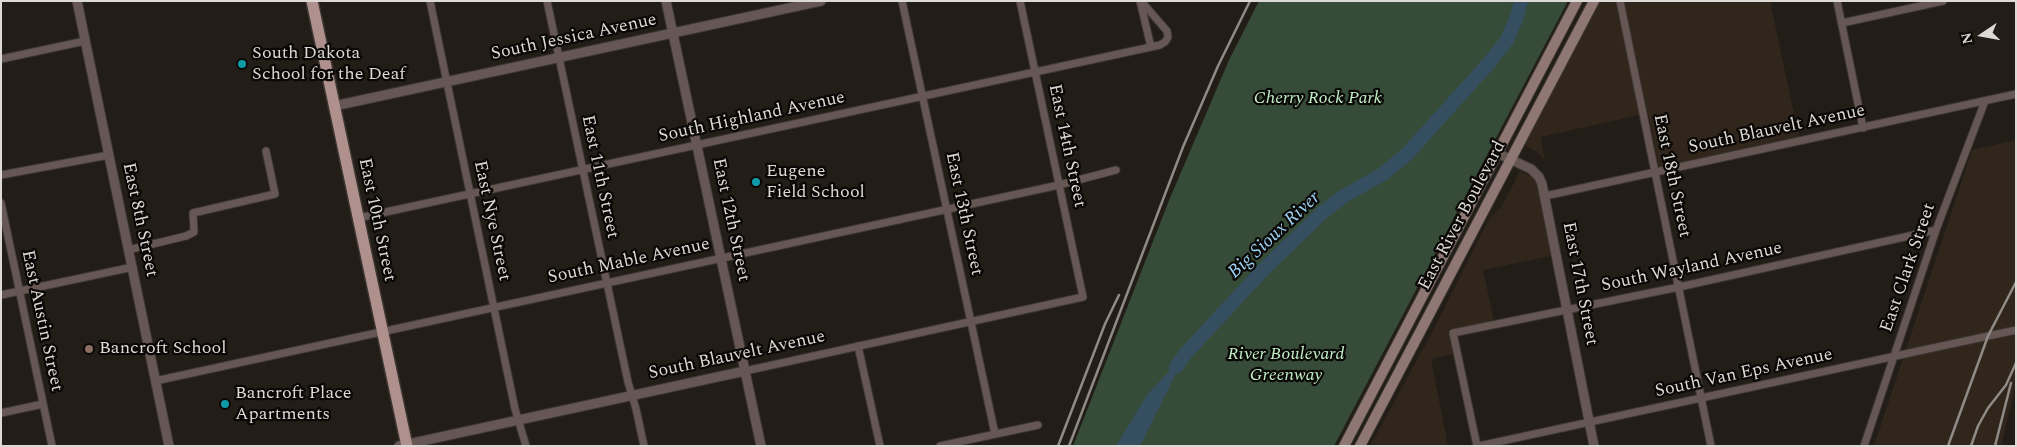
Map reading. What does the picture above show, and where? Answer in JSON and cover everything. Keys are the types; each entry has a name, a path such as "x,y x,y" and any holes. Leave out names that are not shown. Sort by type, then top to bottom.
{"main road":[{"name":"East 10th Street","path":"312,1 382,331 404,445"},
{"name":"East River Boulevard","path":"1344,446 1577,1"},
{"name":"East River Boulevard","path":"1360,446 1594,1"}],"street":[{"name":"East 8th Street","path":"76,1 169,446"},
{"name":"East Nye Street","path":"430,1 494,306 526,446"},
{"name":"East 11th Street","path":"547,1 606,283 644,446"},
{"name":"East 12th Street","path":"666,1 761,446"},
{"name":"South Jessica Avenue","path":"334,106 820,1"},
{"name":"East 13th Street","path":"902,1 995,434"},
{"name":"East 14th Street","path":"1020,1 1083,297"},
{"path":"1141,1 1166,32 1168,37 1165,42 1151,47 1141,1"},
{"name":"East 18th Street","path":"1620,1 1711,446"},
{"path":"1837,1 1863,128"},
{"path":"1842,23 1943,1"},
{"path":"1,59 85,41"},
{"name":"South Highland Avenue","path":"358,218 1151,47"},
{"name":"South Blauvelt Avenue","path":"1545,196 2016,94"},
{"name":"East Clark Street","path":"1864,446 1936,230 1985,101"},
{"path":"128,250 186,236 194,232 193,213 275,194 266,151"},
{"name":"East 17th Street","path":"1497,153 1536,173 1542,184 1594,446"},
{"path":"1,175 109,155"},
{"name":"South Mable Avenue","path":"156,381 494,306 1059,186 1116,170"},
{"name":"East Austin Street","path":"1,203 52,446"},
{"name":"South Wayland Avenue","path":"1478,446 1454,333 1679,287 1936,230"},
{"path":"1,295 132,267"},
{"name":"South Blauvelt Avenue","path":"404,445 1083,297"},
{"name":"South Van Eps Avenue","path":"1478,446 2016,330"},
{"path":"858,346 880,446"},
{"path":"1,413 43,404"},
{"path":"940,446 1038,425"}],"shaded area":[{"path":"1597,1 1770,1 1799,137 1659,168 1648,113 1541,137 1545,161 1538,153 1524,144"},
{"path":"2016,140 2016,383 2001,446 1874,446 1972,150"},
{"path":"1520,171 1532,177 1537,184 1551,256 1483,270 1494,321 1449,329 1454,354 1431,359 1448,446 1370,446 1435,327 1489,219 1502,206"}],"green space":[{"path":"1259,1 1520,1 1520,4 1521,1 1568,1 1334,446 1073,446 1170,198 1229,60","holes":["1499,48 1489,63 1453,102","1306,229 1208,330 1263,270"]}],"water":[{"path":"1186,353 1140,446 1116,446 1147,395"}],"waterway":[{"name":"Big Sioux River","path":"1176,367 1186,353 1263,270 1323,212 1344,196 1383,174 1407,154 1489,63 1507,40 1521,1"}],"railway":[{"path":"1069,446 1183,147 1218,66 1250,1"},
{"path":"1948,446 1988,336 2016,282"},
{"path":"1058,446 1105,324 1119,295"},
{"path":"1971,446 1978,426 1988,408 2006,385 2016,363"},
{"path":"1995,446 2011,383"}],"place":[{"name":"South Dakota School for the Deaf","path":"242,64"},
{"name":"Eugene Field School","path":"756,182"},
{"name":"Bancroft School","path":"89,349"},
{"name":"Bancroft Place Apartments","path":"225,404"}],"park label":[{"name":"Cherry Rock Park","path":"1318,99"},
{"name":"River Boulevard Greenway","path":"1286,365"}]}
